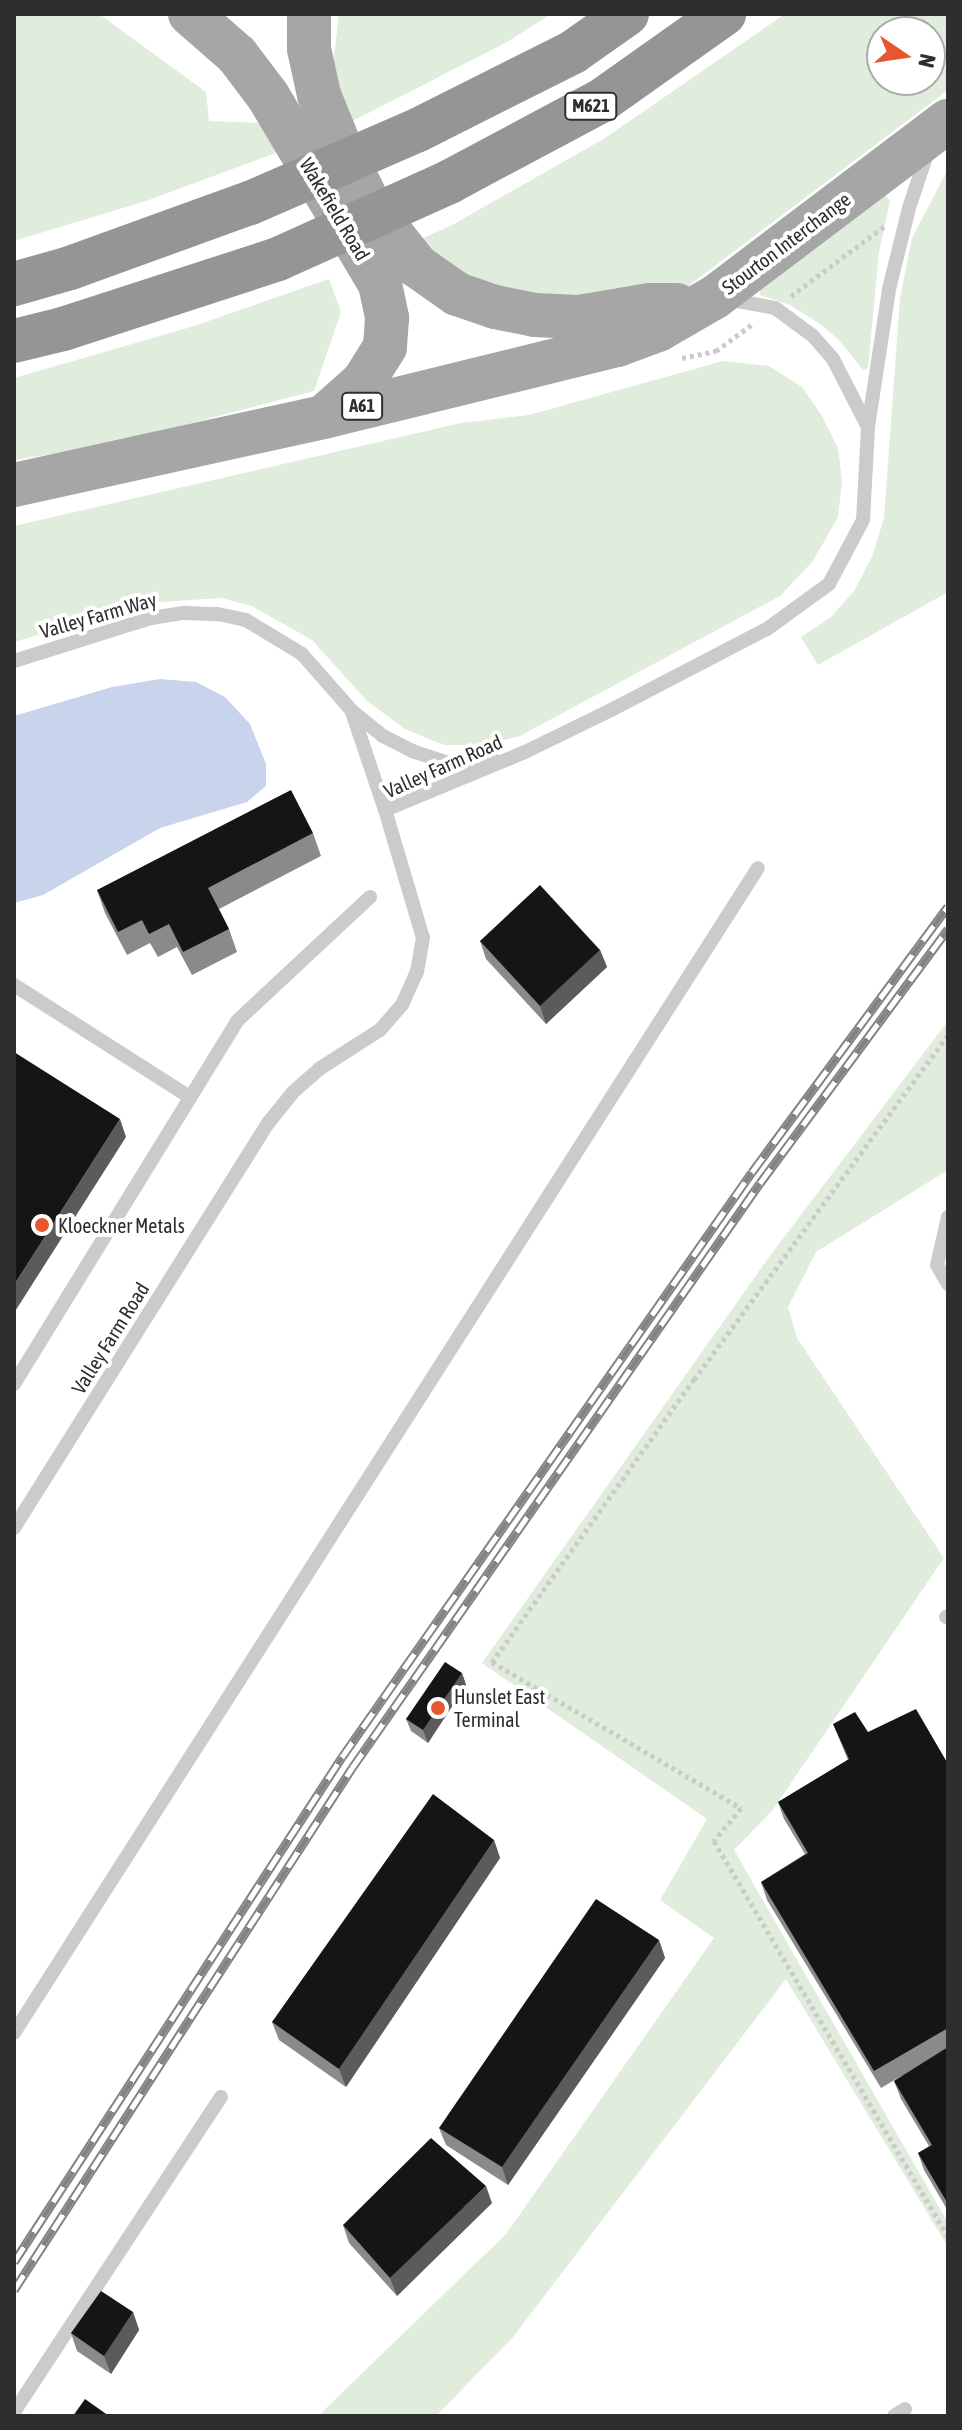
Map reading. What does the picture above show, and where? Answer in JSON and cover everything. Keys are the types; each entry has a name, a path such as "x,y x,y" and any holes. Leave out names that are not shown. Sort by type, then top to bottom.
{"highway":[{"path":"14,284 70,268 250,203 418,130 573,52 627,14"},
{"name":"M621","path":"14,341 63,329 278,259 449,182 601,101 724,14"}],"main road":[{"name":"Wakefield Road","path":"190,14 237,55 268,96 380,284 387,318 385,347 364,381 324,417"},
{"name":"Stourton Interchange","path":"309,14 309,49 319,95 371,208 417,266 457,294 495,307 535,315 579,317 650,305 709,301 941,126"},
{"name":"Wakefield Road","path":"14,485 324,417 617,345 658,330 709,301"}],"lane":[{"name":"Valley Farm Road","path":"14,1528 269,1122 293,1092 319,1069 380,1030 402,1005 417,972 423,938 385,810 525,752 767,629 829,584 863,520 868,427 889,289 909,208 941,126"},
{"path":"709,301 775,308 813,336 833,359 868,427"},
{"name":"Valley Farm Way","path":"14,661 151,618 184,613 218,614 246,620 302,654 323,673 352,711 392,741 449,763 489,761 525,752"},
{"path":"352,711 385,810"},
{"path":"14,2033 758,868"},
{"path":"14,1384 237,1021 370,897"},
{"path":"14,985 190,1097"},
{"path":"948,1217 937,1265 948,1284"},
{"path":"14,2412 221,2097"}],"path":[{"path":"948,1035 694,1379 492,1662 741,1808 714,1841 948,2236"}],"green space":[{"path":"14,14 99,14 206,92 209,121 266,123 278,152 146,201 14,241"},
{"path":"339,14 551,14 509,41 339,128 332,73"},
{"path":"785,14 948,14 946,92 946,16 866,16 866,96 940,96 679,293 540,313 406,246 454,224 605,138"},
{"path":"948,169 948,592 818,665 801,637 831,617 854,591 872,557 884,518 900,298 912,238"},
{"path":"884,194 890,201 879,252 868,368 863,370 838,339 820,324 790,305 760,295 760,290"},
{"path":"329,279 341,312 314,391 104,446 14,460 14,378 191,327"},
{"path":"723,361 769,366 802,387 822,416 838,448 842,481 838,517 813,561 780,596 520,736 484,745 444,745 405,729 367,701 312,640 252,606 221,598 146,603 14,642 14,526 461,423 529,415"},
{"path":"948,1021 948,1170 816,1252 788,1307 797,1338 944,1558 772,1811 734,1850 948,2223 948,2247 786,1979 513,2337 436,2416 318,2416 506,2234 714,1938 660,1900 707,1819 482,1663 769,1257"}],"water":[{"path":"160,679 196,682 225,697 250,724 266,764 266,786 247,802 160,828 43,895 14,903 14,716 112,687"}],"building":[{"path":"291,790 313,833 208,888 229,929 183,952 169,924 149,934 142,920 118,932 97,890"},
{"path":"540,885 600,950 540,1006 480,941"},
{"name":"Kloeckner Metals","path":"14,1052 120,1119 14,1285"},
{"path":"445,1662 462,1673 423,1730 406,1719"},
{"path":"916,1709 948,1764 948,2028 874,2071 761,1882 808,1853 778,1802 849,1759 833,1724 855,1712 868,1732"},
{"path":"433,1794 494,1840 339,2069 272,2022"},
{"path":"596,1899 659,1940 502,2167 439,2128"},
{"path":"948,2047 948,2204 918,2153 932,2145 894,2081"},
{"path":"431,2138 486,2186 390,2278 343,2225"},
{"path":"101,2291 133,2312 104,2356 71,2333"},
{"path":"85,2399 109,2416 73,2416"}],"railway":[{"path":"14,2262 342,1757 752,1172 948,906"},
{"path":"14,2290 352,1768 760,1183 948,929"}],"place":[{"name":"Kloeckner Metals","path":"42,1225"},
{"name":"Hunslet East Terminal","path":"438,1708"}]}
